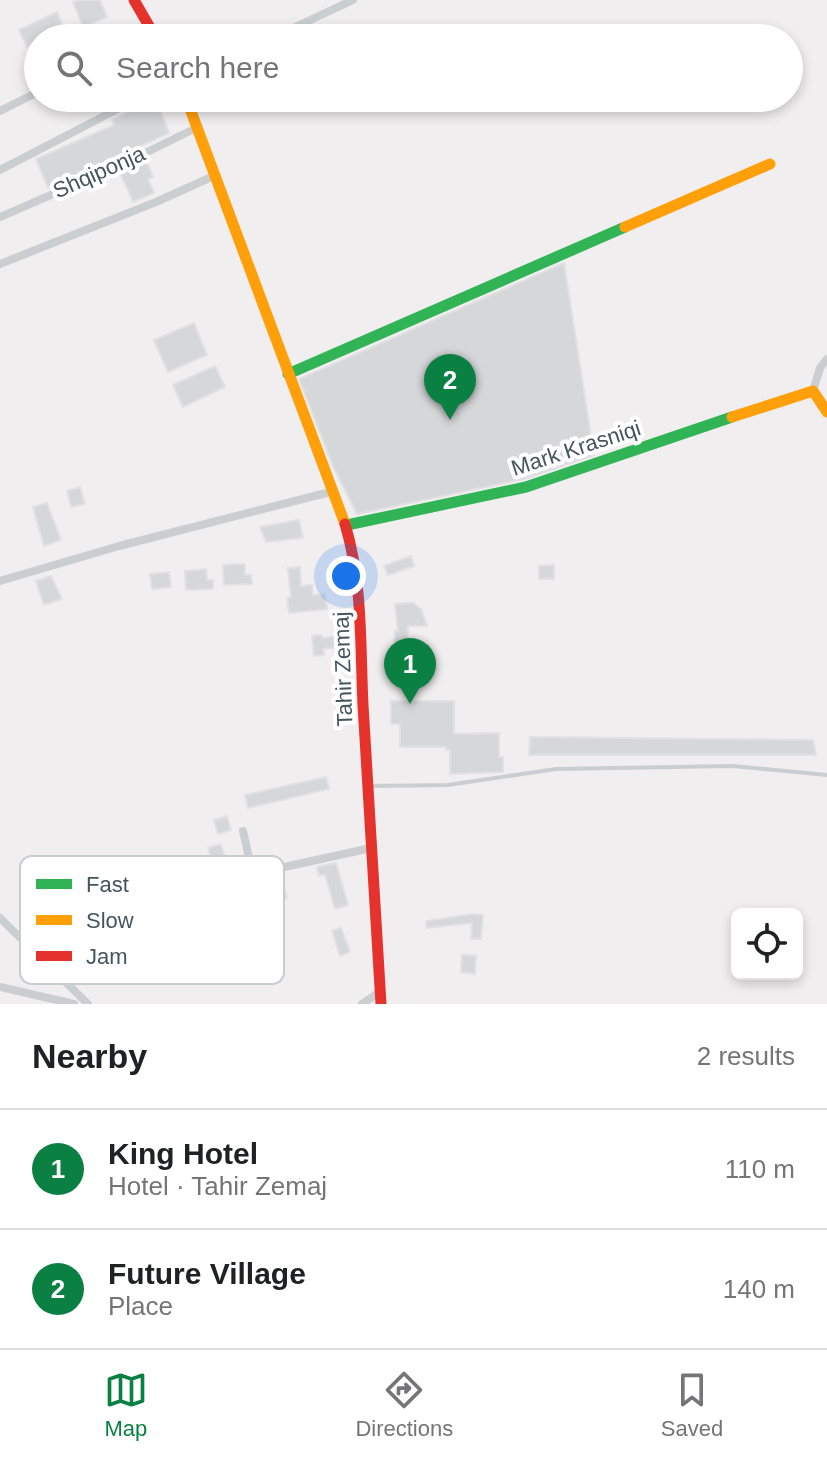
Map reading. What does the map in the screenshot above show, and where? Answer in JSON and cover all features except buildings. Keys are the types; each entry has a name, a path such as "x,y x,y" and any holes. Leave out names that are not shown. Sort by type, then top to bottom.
{"street":[{"path":"134,0 146,24"},
{"path":"302,24 353,0"},
{"path":"0,111 24,99"},
{"path":"0,170 112,112"},
{"name":"Tahir Zemaj","path":"192,112 347,525 354,553 361,603 381,1004"},
{"name":"Shqiponja","path":"0,217 198,127"},
{"path":"288,374 770,164"},
{"path":"0,264 216,175"},
{"path":"827,359 820,368 813,391 827,412"},
{"name":"Mark Krasniqi","path":"347,525 526,487 813,391"},
{"path":"0,581 119,546 334,491"},
{"path":"243,831 249,856"},
{"path":"284,867 371,848"},
{"path":"0,918 20,938"},
{"path":"68,984 88,1004"},
{"path":"0,987 74,1004"},
{"path":"362,1004 382,990"}],"lane":[{"path":"368,786 448,785 556,769 733,766 827,775"}],"traffic: fast":[{"path":"288,374 625,227"},
{"path":"347,525 526,487 732,417"}],"traffic: slow":[{"path":"191,112 345,524"},
{"path":"625,227 770,164"},
{"path":"732,417 813,391 827,412"}],"traffic: jam":[{"path":"134,0 148,24"},
{"path":"345,524 355,569 360,614 381,1004"}],"place":[{"name":"Future Village","path":"450,420"},
{"name":"King Hotel","path":"410,704"}]}
